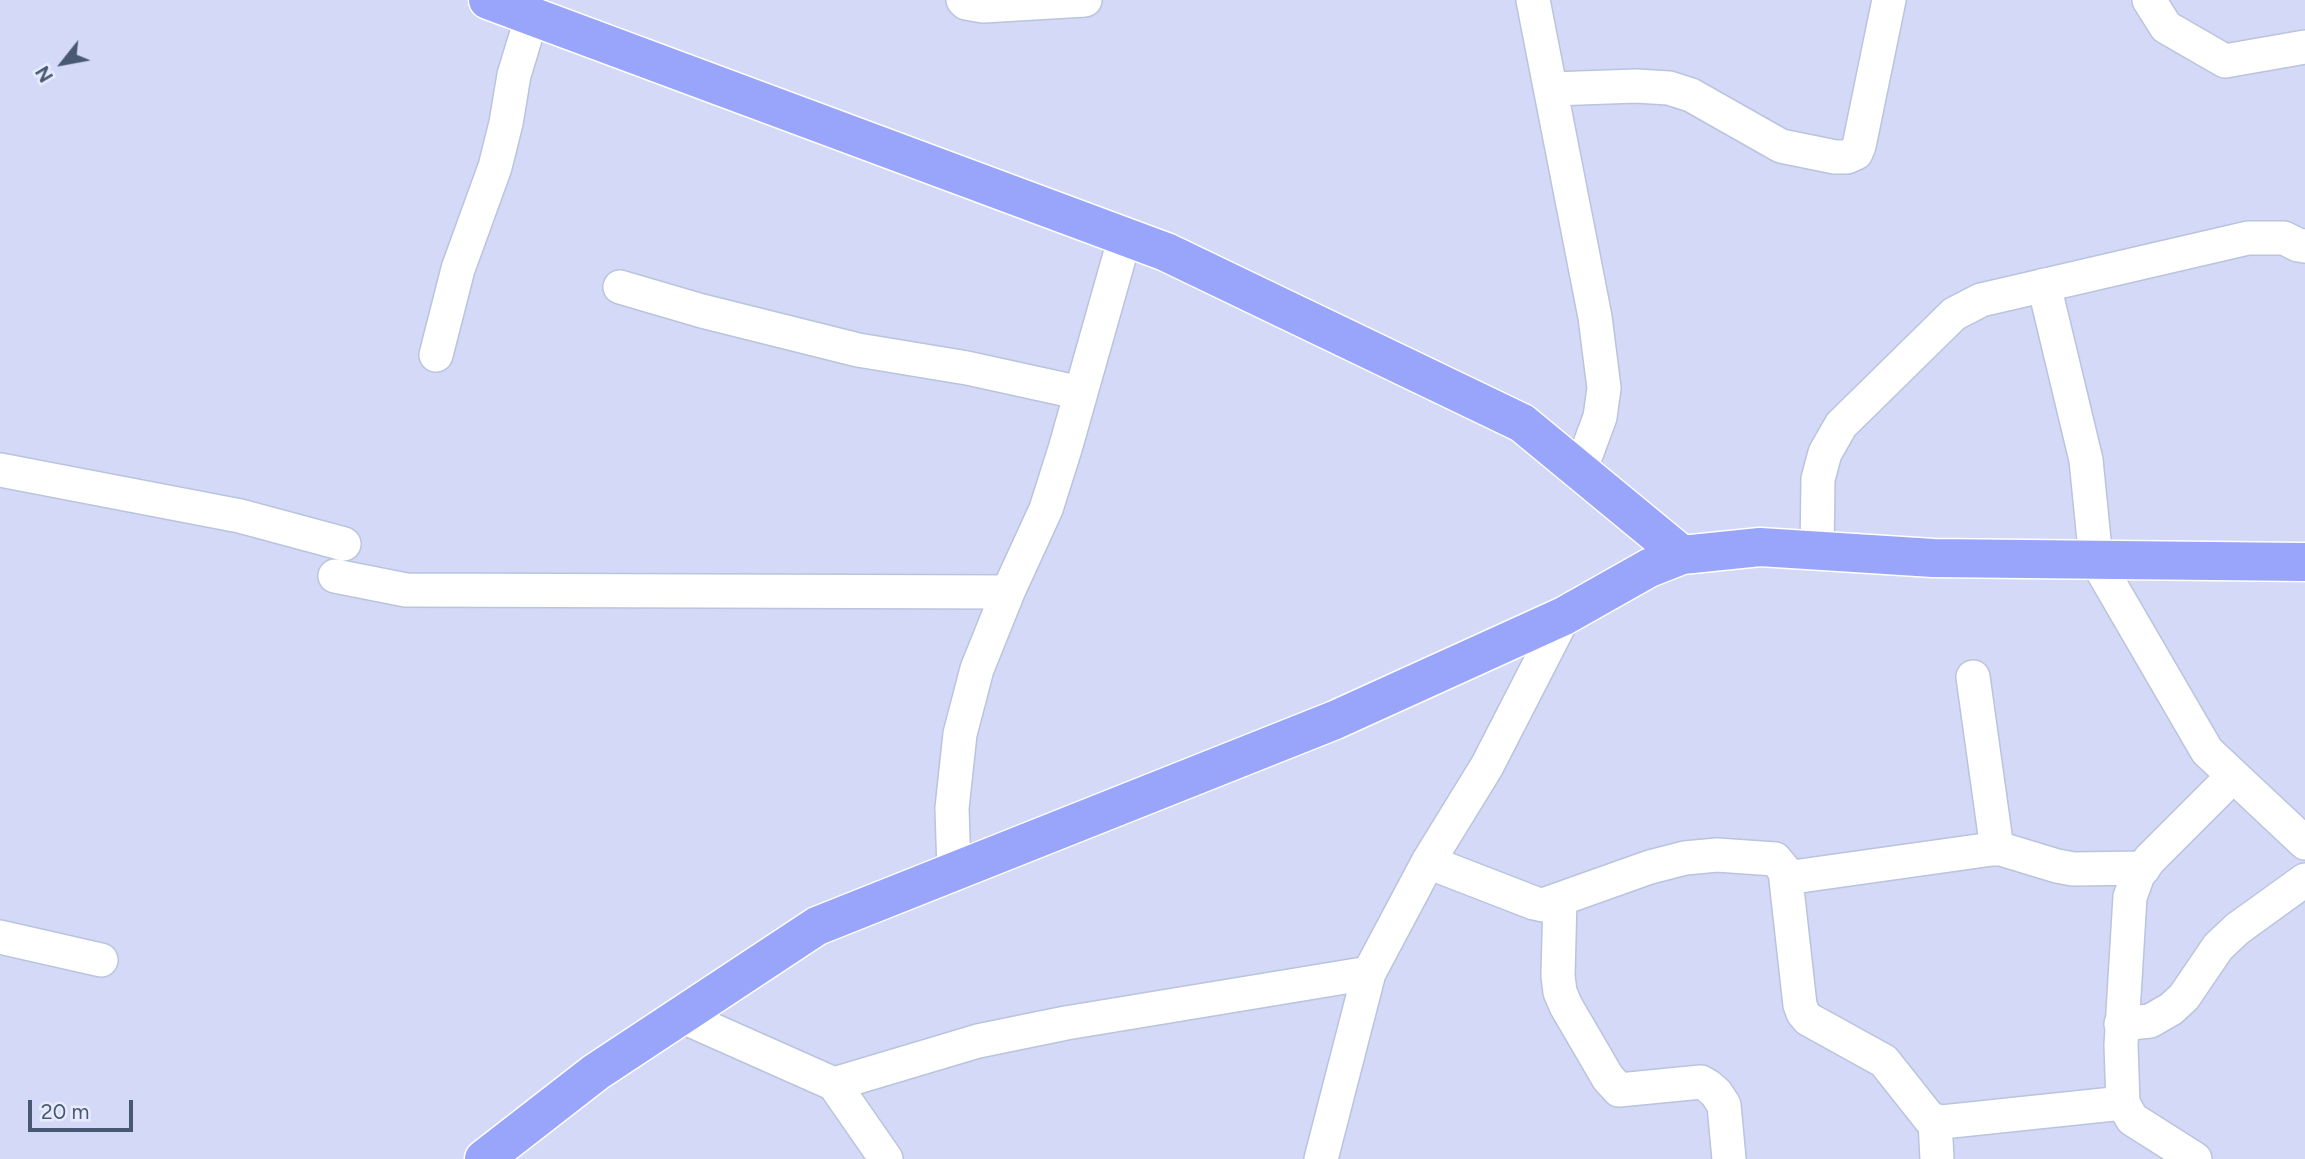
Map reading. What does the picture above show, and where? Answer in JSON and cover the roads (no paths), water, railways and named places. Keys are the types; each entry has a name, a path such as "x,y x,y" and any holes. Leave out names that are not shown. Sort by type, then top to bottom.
{"main road":[{"path":"488,0 1166,252 1521,423 1682,555"},
{"path":"484,1159 596,1072 817,926 1335,720 1564,616 1649,568 1682,555 1760,547 1933,558 2305,562"}],"street":[{"path":"963,0 983,6 1085,0"},
{"path":"1533,0 1595,317 1604,388 1600,417 1580,471"},
{"path":"1552,89 1636,86 1669,88 1691,95 1781,146 1847,157 1856,153 1859,146 1889,0"},
{"path":"2149,0 2166,27 2225,61 2305,47"},
{"path":"436,355 458,269 495,167 514,75 532,16"},
{"path":"954,871 952,808 960,734 977,669 1046,509 1125,237"},
{"path":"1817,551 1818,479 1825,453 1841,425 1954,314 1981,300 2248,237 2284,238 2305,246"},
{"path":"2044,285 2086,460 2096,560 2207,751 2305,844"},
{"path":"620,287 702,311 858,350 967,368 1081,393"},
{"path":"0,470 240,516 344,544"},
{"path":"335,576 405,590 1008,592"},
{"path":"1321,1159 1369,973 1428,862 1487,766 1564,616"},
{"path":"1973,677 1997,849"},
{"path":"2195,1159 2132,1119 2123,1103 2122,1024 2130,897 2138,875 2233,776"},
{"path":"1786,878 1997,849 2065,867 2144,868"},
{"path":"1428,862 1543,905 1650,867 1685,858 1717,855 1775,859 1780,863 1786,878 1803,1013 1808,1019 1884,1061 1930,1119 1942,1122 2123,1103"},
{"path":"2122,1024 2150,1021 2171,1009 2183,997 2218,947 2236,929 2305,880"},
{"path":"1560,899 1560,992 1608,1078 1619,1090 1701,1082 1709,1086 1724,1105 1729,1159"},
{"path":"0,937 102,960"},
{"path":"834,1084 978,1041 1066,1023 1369,973"},
{"path":"681,1016 834,1084 886,1159"},
{"path":"1935,1121 1937,1159"}]}
